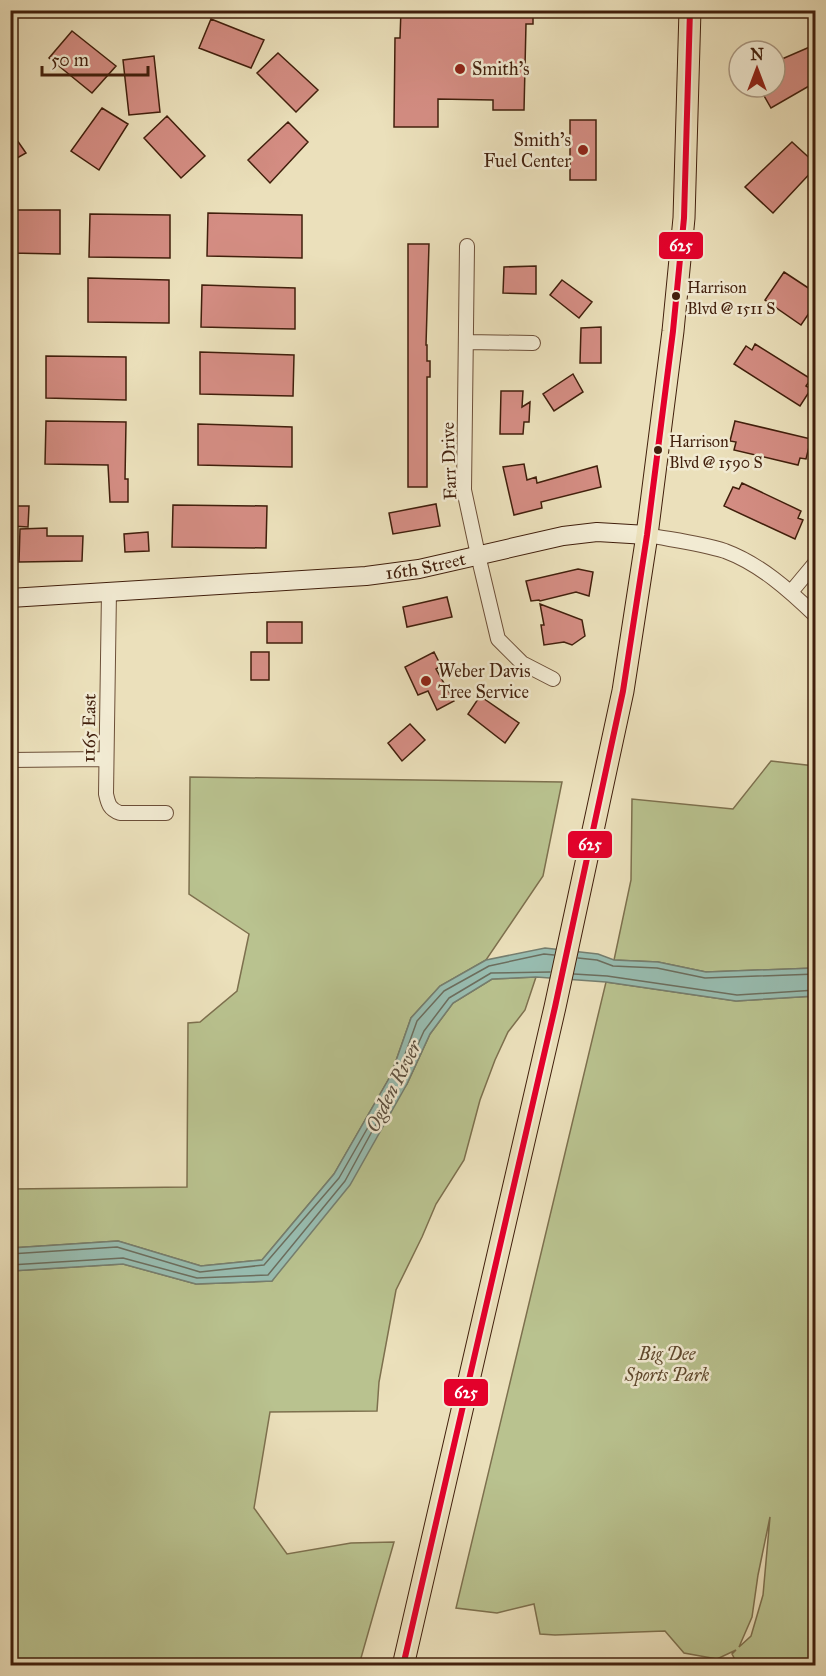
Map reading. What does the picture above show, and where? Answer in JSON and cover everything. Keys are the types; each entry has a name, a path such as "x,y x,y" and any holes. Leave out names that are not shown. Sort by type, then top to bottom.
{"main road":[{"path":"403,1665 555,1007 620,711 647,535 672,343 684,218 690,10"}],"street":[{"name":"Farr Drive","path":"467,246 464,490 498,639 522,663 553,680"},
{"path":"466,342 533,343"},
{"name":"16th Street","path":"10,598 366,576 419,569 563,536 597,532 647,535 724,551 749,562 791,592 816,616"},
{"path":"791,592 816,562"},
{"name":"1165 East","path":"108,591 106,794 109,806 113,811 120,813 166,813"},
{"path":"10,760 106,759"}],"green space":[{"path":"771,761 815,766 815,968 706,972 658,962 614,960 631,880 632,799 733,809"},
{"path":"190,777 562,782 543,876 486,960 440,986 411,1018 391,1075 334,1174 262,1260 201,1266 118,1241 11,1248 11,1189 187,1187 188,1023 200,1022 237,991 249,934 189,894"},
{"path":"536,977 525,1010 508,1032 495,1060 480,1100 464,1160 436,1204 396,1290 379,1382 377,1411 270,1412 254,1508 287,1554 351,1543 394,1542 359,1665 11,1666 11,1271 123,1264 196,1284 272,1281 407,1084 430,1034 453,1003 492,979"},
{"name":"Big Dee Sports Park","path":"606,982 736,1001 815,996 815,1665 738,1665 732,1654 736,1650 717,1659 684,1653 665,1631 540,1634 534,1604 497,1613 456,1608","holes":["770,1517 763,1595 751,1636 739,1647 752,1617"]}],"water":[{"name":"Ogden River","path":"545,948 598,954 614,960 658,962 706,972 815,968 815,996 736,1001 606,982 536,977 492,979 453,1003 430,1034 407,1084 350,1185 272,1281 196,1284 123,1264 11,1271 11,1248 118,1241 201,1266 262,1260 334,1174 391,1075 411,1018 440,986 486,960"}],"building":[{"name":"Smith's","path":"401,10 533,10 533,24 526,24 524,110 493,110 493,100 438,99 438,127 394,127 395,38 400,38"},
{"path":"211,19 264,40 251,68 199,48"},
{"path":"72,31 116,66 92,93 49,58"},
{"path":"812,46 816,52 816,82 787,99 787,57"},
{"path":"278,53 318,90 296,112 257,73"},
{"path":"154,56 160,112 129,115 123,60"},
{"path":"766,99 787,99 771,108"},
{"path":"102,108 128,124 99,170 71,151"},
{"path":"167,116 205,156 181,178 144,138"},
{"name":"Smith's Fuel Center","path":"570,120 596,120 596,180 570,180"},
{"path":"288,122 308,142 270,183 248,160"},
{"path":"10,130 26,153 10,162"},
{"path":"792,142 816,164 816,167 773,213 745,187"},
{"path":"10,210 60,210 60,254 10,253"},
{"path":"208,213 302,215 302,258 207,256"},
{"path":"90,214 170,215 170,258 89,257"},
{"path":"408,244 429,244 426,345 427,361 430,361 430,377 427,377 427,487 408,487"},
{"path":"536,266 536,294 503,293 504,267"},
{"path":"784,272 816,293 816,303 801,325 765,300"},
{"path":"88,278 169,280 169,323 88,322"},
{"path":"562,280 592,302 579,318 550,295"},
{"path":"202,285 295,288 295,329 201,327"},
{"path":"601,327 601,363 580,363 581,328"},
{"path":"755,344 811,379 806,386 811,389 800,406 734,364 746,346 752,350"},
{"path":"200,352 294,355 293,396 200,394"},
{"path":"46,356 126,357 126,400 46,398"},
{"path":"573,374 583,392 554,411 543,394"},
{"path":"501,391 523,391 522,407 530,402 529,422 524,422 523,434 500,434"},
{"path":"46,421 126,422 125,479 128,479 128,502 110,502 108,465 45,464"},
{"path":"735,421 811,439 806,459 800,458 798,465 734,450 736,442 730,441"},
{"path":"198,424 292,427 292,467 198,465"},
{"path":"524,464 527,480 536,477 537,483 597,466 601,487 541,502 542,508 514,515 503,467"},
{"path":"742,483 801,511 798,518 803,520 795,539 724,506 733,487 739,489"},
{"path":"436,504 440,526 393,534 389,513"},
{"path":"173,505 267,506 266,548 172,547"},
{"path":"12,506 29,506 28,527 12,526"},
{"path":"47,528 47,536 83,536 82,561 19,562 20,529"},
{"path":"148,532 149,551 125,552 124,534"},
{"path":"578,569 593,572 589,596 576,592 531,601 526,581"},
{"path":"447,597 452,617 407,627 403,607"},
{"path":"540,604 582,620 585,636 572,645 564,642 544,645 541,625 544,625"},
{"path":"267,622 302,622 302,643 267,643"},
{"path":"251,652 269,652 269,680 251,680"},
{"name":"Weber Davis Tree Service","path":"434,652 441,666 436,669 454,701 437,710 428,691 418,695 405,667"},
{"path":"480,696 519,723 505,743 468,714"},
{"path":"410,724 425,740 402,761 388,743"}],"transit line":[{"name":"625","path":"403,1666 555,1007 623,691 647,535 673,331 684,218 690,10"}],"place":[{"name":"Smith's","path":"460,69"},
{"name":"Smith's Fuel Center","path":"583,150"},
{"name":"Harrison Blvd @ 1511 S","path":"676,296"},
{"name":"Harrison Blvd @ 1590 S","path":"658,450"},
{"name":"Weber Davis Tree Service","path":"426,681"}]}
